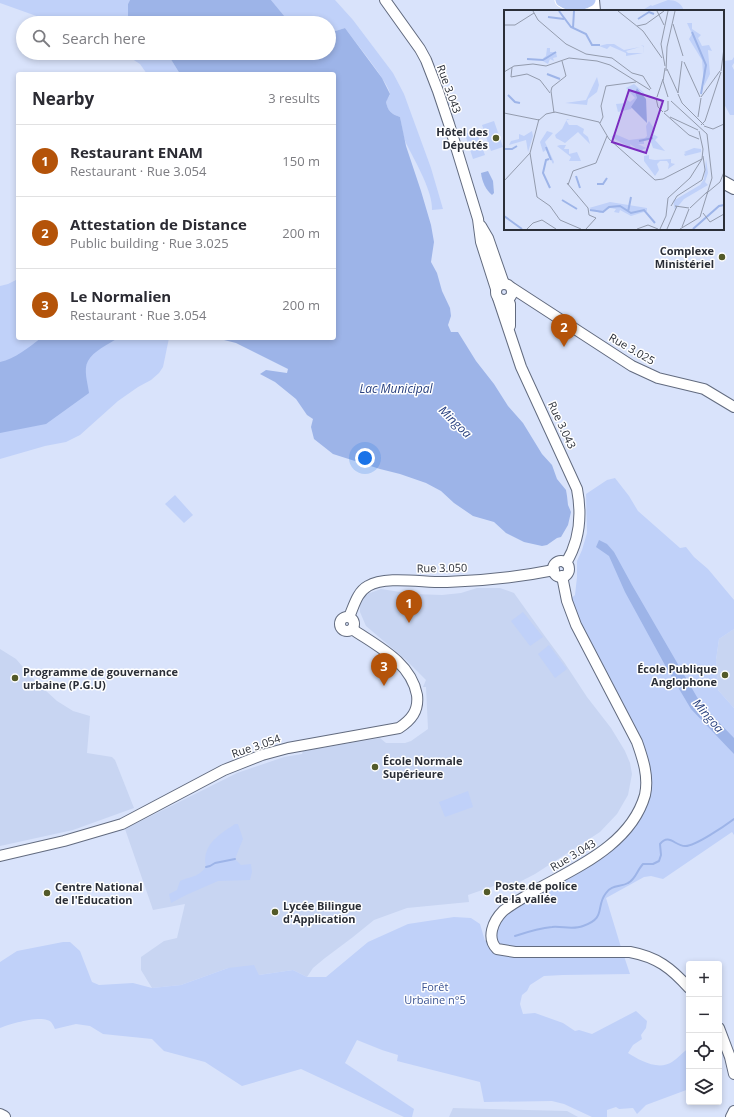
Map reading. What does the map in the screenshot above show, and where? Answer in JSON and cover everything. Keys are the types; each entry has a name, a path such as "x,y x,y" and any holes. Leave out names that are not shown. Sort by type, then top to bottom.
{"main road":[{"path":"571,5 580,4 589,0"},
{"path":"593,0 594,10"},
{"path":"724,183 734,188"},
{"path":"0,1115 4,1117"}],"street":[{"name":"Rue 3.043","path":"385,0 420,49 426,60 449,124 478,219 488,238 510,304 510,336 521,367 577,489 580,506 579,530 566,563"},
{"name":"Rue 3.025","path":"505,292 524,296 632,366 658,378 704,389 734,407"},
{"path":"560,561 566,563 569,569 568,572 562,576 556,575 554,567 557,562 560,561"},
{"name":"Rue 3.050","path":"349,617 359,594 367,586 376,582 387,580 446,582 531,575 554,570"},
{"name":"Rue 3.043","path":"562,576 567,601 576,625 637,742 647,779 645,794 635,818 626,830 609,846 589,860 516,902 503,912 492,927 493,944 497,949 515,952 630,952 645,954 655,958 668,967 686,985"},
{"name":"Rue 3.054","path":"0,856 64,842 122,824 224,770 262,755 288,748 399,728 409,721 415,714 418,701 415,686 406,670 389,654 352,629 344,630 340,624 345,617 349,617"},
{"path":"721,1033 730,1057 734,1074"},
{"path":"731,1117 734,1111"}],"shaded area":[{"path":"477,588 500,588 514,593 564,662 587,697 611,728 625,751 630,763 632,774 628,795 617,814 600,832 535,874 510,887 505,882 468,895 469,902 407,908 374,920 313,968 307,977 293,970 259,975 228,968 181,985 152,988 141,970 141,957 164,941 177,938 185,904 153,910 125,829 237,773 284,757 302,754 303,751 380,738 386,743 405,743 411,741 428,729 426,687 423,687 426,680 405,659 366,626 360,612 360,601 367,594 381,589 413,594 442,595 461,593"},
{"name":"École Publique Anglophone","path":"734,629 734,708 718,690 716,660 719,639"},
{"path":"0,649 16,659 35,681 57,701 73,711 90,716 87,753 112,757 115,760 134,808 73,830 0,846"},
{"path":"453,1108 567,1111 578,1117 449,1117"}],"green space":[{"path":"0,0 130,0 128,4 128,16 36,16 0,3"},
{"path":"271,0 335,0 353,20 393,73 404,94 431,168 443,209 432,210 432,203 427,186 406,144 400,117 390,112 387,105 386,101 390,94 384,81 345,28 336,31 336,16 284,16"},
{"path":"668,0 678,2 684,10 643,10 651,5 652,6"},
{"path":"734,57 734,63 732,66 734,70 734,115 730,115 724,104 724,61 732,60"},
{"path":"134,60 171,60 179,72 146,72 140,64"},
{"path":"494,121 503,147 491,151 482,125"},
{"path":"476,130 485,155 473,159 465,134"},
{"path":"16,280 16,340 169,340 163,367 151,380 118,401 80,435 66,442 45,446 0,459 0,286"},
{"name":"Forêt Urbaine n°5","path":"615,478 638,511 680,548 686,547 694,557 708,569 734,600 734,629 719,639 716,660 718,690 734,708 734,835 732,832 663,879 651,876 644,877 606,898 630,974 544,976 530,985 527,991 522,995 520,1004 523,1014 535,1013 563,1023 575,1031 579,1030 592,1034 636,1011 647,1021 646,1028 641,1035 642,1039 633,1045 628,1053 649,1064 661,1065 672,1062 686,1050 686,1090 646,1105 637,1114 633,1108 619,1109 616,1107 607,1110 607,1117 592,1117 564,1104 552,1101 484,1102 480,1082 397,1061 398,1055 357,1040 345,1063 414,1109 412,1117 404,1117 301,1069 242,1086 205,1062 164,1051 152,1039 103,1034 90,1026 76,1024 55,1029 50,1021 42,1019 23,1021 0,1028 0,962 17,951 70,942 80,951 92,982 99,985 133,983 152,988 181,985 228,968 254,965 259,975 293,970 307,977 326,977 368,942 408,924 454,917 471,918 480,924 485,941 493,939 499,917 609,846 641,803 643,761 567,602 575,595 577,561 587,533 586,494 607,480"},
{"path":"175,495 193,515 184,523 165,504"},
{"path":"523,612 543,637 530,646 511,621"},
{"path":"549,645 567,669 555,678 538,654"},
{"path":"468,791 473,807 445,817 439,802"},
{"path":"235,824 238,824 243,839 235,859 241,865 251,864 252,872 250,880 218,881 171,903 169,894 177,890 180,881 197,875 203,871 206,867 206,852 209,846 218,836"}],"water":[{"path":"130,0 271,0 284,16 128,16 128,4"},
{"name":"Lac Municipal","path":"345,28 382,78 390,94 386,102 389,110 394,115 400,117 406,146 431,225 434,242 431,262 437,273 442,291 450,308 451,316 448,325 451,332 458,332 476,361 494,384 508,406 523,423 542,454 552,465 557,479 566,490 568,505 571,512 568,525 561,537 547,545 542,546 524,542 506,533 494,522 473,516 454,503 441,491 426,483 333,454 314,439 311,427 313,419 307,415 296,399 275,382 260,374 266,370 287,373 288,369 236,343 224,340 336,340 336,72 179,72 171,60 336,60 336,31"},
{"path":"488,171 493,181 494,193 492,195 483,183 481,173"},
{"path":"38,340 115,340 97,351 88,361 86,372 89,393 46,424 0,433 0,362 27,349"},
{"name":"Mingoa","path":"599,540 607,544 614,552 701,704 734,738 734,754 691,709 625,592 609,556 596,547"}],"waterway":[{"path":"515,936 542,928 575,928 590,923 598,916 601,903 608,890 631,881 643,864 653,864 659,861 661,855 660,844 663,841 669,840 681,845 689,845 710,835 734,819"},
{"path":"206,867 215,863 235,859"}],"place":[{"name":"Hôtel des Députés","path":"496,138"},
{"name":"Complexe Ministériel","path":"722,257"},
{"name":"Attestation de Distance","path":"564,347"},
{"name":"Restaurant ENAM","path":"409,623"},
{"name":"École Publique Anglophone","path":"725,675"},
{"name":"Programme de gouvernance urbaine (P.G.U)","path":"15,678"},
{"name":"Le Normalien","path":"384,686"},
{"name":"École Normale Supérieure","path":"375,767"},
{"name":"Poste de police de la vallée","path":"487,892"},
{"name":"Centre National de l'Education","path":"47,893"},
{"name":"Lycée Bilingue d'Application","path":"275,912"}]}
